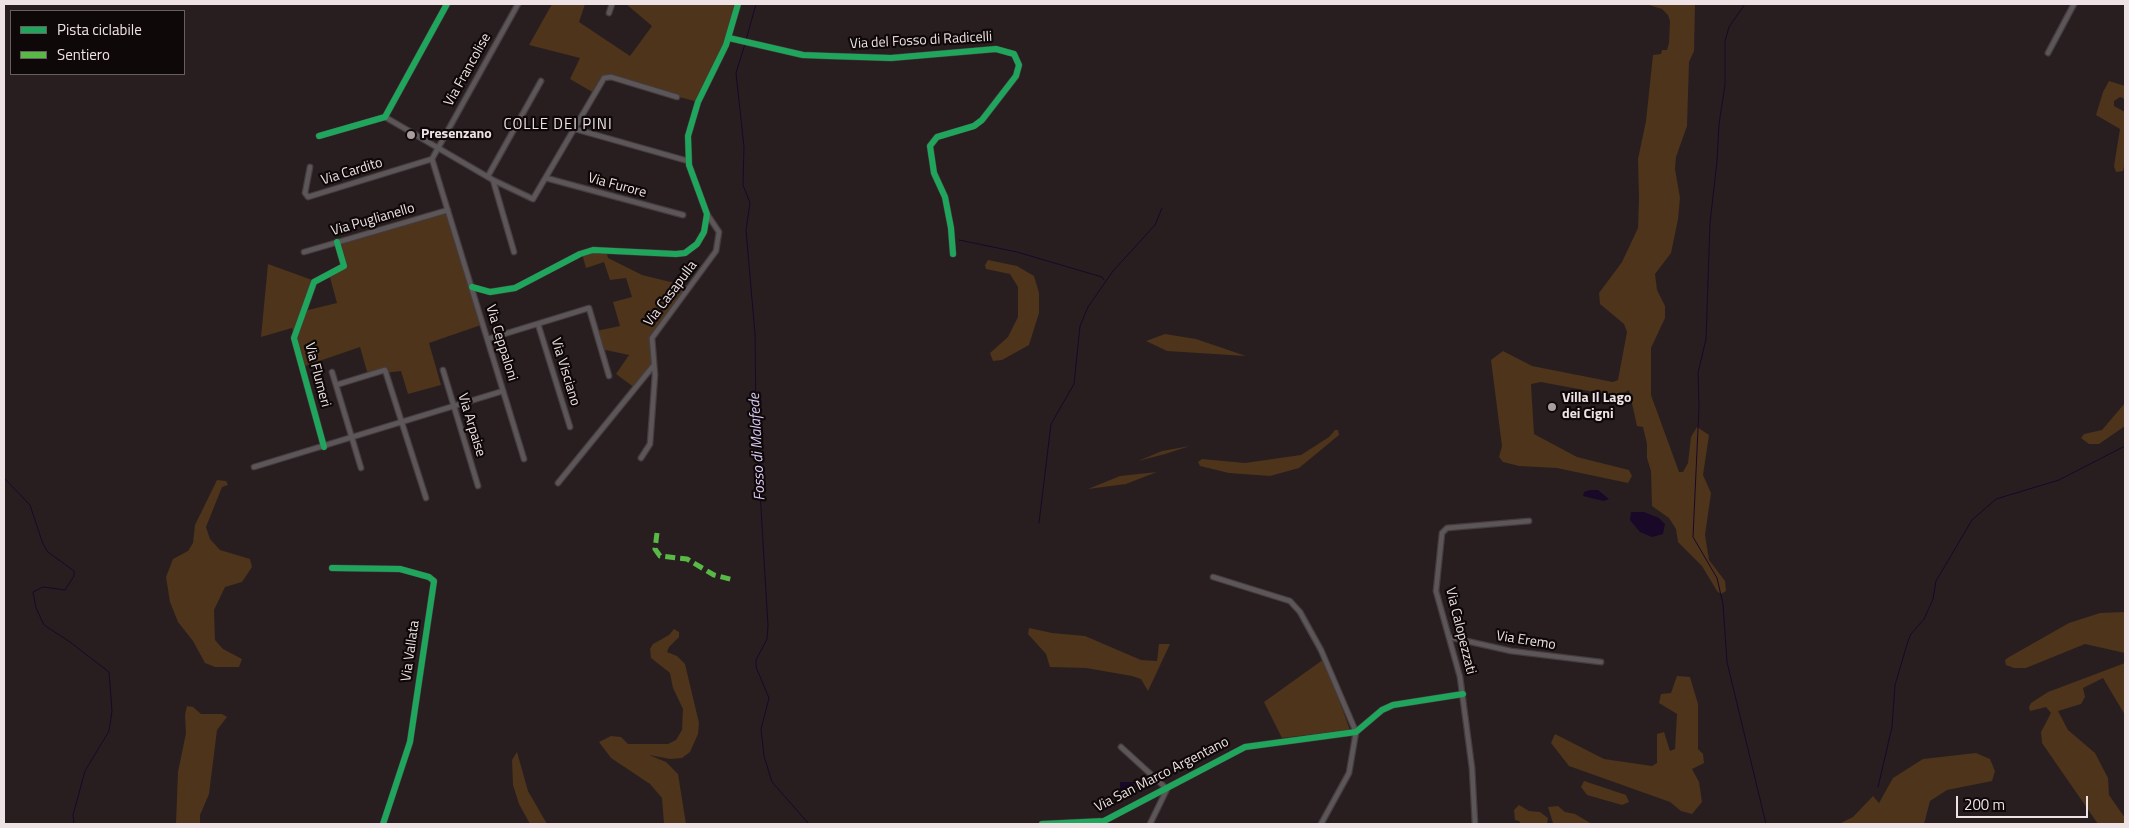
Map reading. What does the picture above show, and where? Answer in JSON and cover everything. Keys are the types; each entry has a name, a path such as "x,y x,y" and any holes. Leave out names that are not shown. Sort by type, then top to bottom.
{"street":[{"path":"319,136 385,117 447,4"},
{"name":"Via Francolise","path":"438,148 518,4"},
{"path":"609,13 612,4"},
{"path":"472,288 490,292 515,288 580,254 593,250 668,254 685,253 701,239 707,214 688,161 687,141 691,122 729,38 738,4"},
{"path":"2048,53 2074,4"},
{"name":"Via del Fosso di Radicelli","path":"729,38 803,54 859,58 891,58 996,49 1014,54 1018,62 1016,76 982,120 974,126 937,138 930,146 934,173 945,198 953,254"},
{"path":"385,117 493,180 533,199 575,129 600,82 606,77 677,96"},
{"path":"488,176 541,81"},
{"path":"575,129 688,161"},
{"path":"432,159 438,148"},
{"name":"Via Cardito","path":"310,167 305,193 308,197 432,159"},
{"name":"Via Ceppaloni","path":"432,159 524,459"},
{"name":"Via Furore","path":"546,178 683,215"},
{"path":"493,180 514,252"},
{"name":"Via Puglianello","path":"304,252 448,210"},
{"name":"Via Casapulla","path":"641,458 650,445 654,365 652,336 716,251 719,232 707,214"},
{"name":"Via Flumeri","path":"324,447 294,336 314,282 344,266 337,242"},
{"path":"488,339 589,308 610,376"},
{"name":"Via Visciano","path":"538,324 570,427"},
{"path":"558,483 654,365"},
{"path":"336,385 385,370 426,498"},
{"name":"Via Arpaise","path":"443,370 478,486"},
{"path":"332,372 361,468"},
{"path":"254,467 503,391"},
{"name":"Via Calopezzati","path":"1475,824 1471,762 1458,665 1436,591 1442,530 1446,528 1529,522"},
{"name":"Via Vallata","path":"332,568 400,569 430,577 434,582 410,742 383,824"},
{"path":"1213,577 1280,596 1295,605 1316,639 1356,732 1349,773 1321,824"},
{"name":"Via Eremo","path":"1449,637 1511,651 1601,662"},
{"path":"1356,732 1382,710 1393,705 1462,694"},
{"name":"Via San Marco Argentano","path":"1042,824 1066,821 1102,821 1245,748 1356,732"},
{"path":"1121,747 1167,789 1150,824"}],"shaded area":[{"path":"552,4 585,4 579,22 630,56 652,26 626,4 738,4 729,38 698,102 605,77 594,93 570,79 580,58 529,45"},
{"path":"1646,4 1695,5 1694,51 1689,62 1687,126 1676,157 1675,169 1680,198 1678,219 1671,253 1655,274 1657,290 1665,306 1665,318 1651,348 1651,395 1679,472 1683,472 1688,463 1691,437 1697,427 1709,435 1703,475 1711,493 1705,535 1709,560 1725,581 1726,591 1721,594 1717,591 1702,566 1678,542 1676,529 1669,518 1652,506 1651,471 1647,458 1647,444 1643,427 1637,426 1629,390 1621,394 1610,395 1541,382 1531,384 1534,434 1577,457 1629,470 1632,476 1628,483 1557,468 1519,466 1503,462 1499,457 1502,446 1491,360 1503,351 1532,366 1613,382 1618,380 1627,332 1624,324 1600,304 1599,293 1622,262 1638,228 1638,159 1646,121 1653,55 1661,54 1662,50 1667,50 1669,43 1670,21 1668,15 1662,9"},
{"path":"2109,81 2125,86 2125,99 2120,97 2114,101 2114,106 2125,112 2125,162 2123,171 2116,172 2114,166 2120,129 2096,115 2103,92"},
{"path":"448,210 484,324 429,343 441,385 408,394 401,371 368,375 360,347 302,367 292,328 261,337 268,264 315,281 304,311 337,303 329,274 342,268 337,242"},
{"path":"606,249 608,258 642,275 691,287 652,338 654,365 635,388 616,374 629,355 601,349 596,331 620,326 613,302 632,297 626,278 610,280 604,262 586,268 582,254"},
{"path":"988,260 1017,266 1034,276 1039,293 1039,313 1029,345 1002,360 993,361 990,353 1008,337 1018,317 1018,287 1010,274 986,269 985,265"},
{"path":"1165,334 1196,339 1246,356 1167,351 1146,341"},
{"path":"2125,403 2125,426 2099,444 2089,444 2081,438 2084,434 2102,430"},
{"path":"1335,430 1338,430 1339,435 1299,468 1270,476 1229,473 1200,466 1198,462 1202,459 1245,463 1301,455 1329,437"},
{"path":"1190,446 1165,454 1138,461 1162,451"},
{"path":"1157,472 1126,484 1088,489 1120,476"},
{"path":"217,480 226,481 228,485 222,487 206,527 210,539 220,550 250,559 252,567 242,582 225,587 214,610 215,640 223,649 242,659 239,667 215,667 205,663 193,641 178,622 170,602 166,577 173,559 188,551 193,543 195,525"},
{"path":"1598,490 1609,499 1604,501 1583,496 1584,492"},
{"path":"1631,512 1644,512 1659,518 1665,524 1663,534 1652,537 1640,532 1630,520"},
{"path":"2125,612 2125,653 2085,644 2026,668 2014,668 2006,665 2005,660 2009,657 2069,623 2100,613"},
{"path":"1029,628 1052,633 1085,636 1141,660 1157,661 1159,644 1170,644 1148,691 1141,679 1132,676 1086,668 1050,667 1046,654 1028,634"},
{"path":"674,629 679,632 679,637 669,647 667,652 677,656 685,664 699,723 698,734 690,752 682,758 670,759 649,755 666,762 678,774 686,824 664,824 662,798 650,784 611,758 599,742 611,736 621,737 628,744 668,744 676,740 682,730 683,709 673,688 670,673 651,658 650,649 653,644 669,635"},
{"path":"1324,659 1350,730 1282,738 1264,702"},
{"path":"2125,663 2125,715 2103,678 2083,688 2085,697 2081,704 2058,711 2068,730 2095,753 2108,778 2109,795 2125,818 2125,824 2098,824 2042,743 2041,732 2051,713 2046,707 2030,711 2029,707 2031,703 2048,692"},
{"path":"1677,676 1690,677 1698,704 1698,749 1703,754 1704,763 1692,769 1699,782 1702,802 1692,814 1681,811 1670,802 1569,766 1551,743 1555,734 1604,759 1652,766 1657,763 1657,734 1664,732 1670,751 1675,749 1677,714 1659,703 1661,694 1671,693"},
{"path":"187,706 193,707 201,714 222,714 227,717 217,730 209,794 200,815 200,824 176,824 178,772 186,733 185,715"},
{"path":"517,752 528,791 547,824 530,824 519,804 513,785 512,760"},
{"path":"1976,753 1990,759 1995,771 1992,781 1947,790 1930,801 1924,824 1839,824 1853,817 1873,796 1879,803 1893,778 1923,759"},
{"path":"1584,781 1626,795 1629,802 1622,805 1587,795 1581,787"},
{"path":"1120,782 1134,782 1134,790 1120,790"},
{"path":"1519,805 1529,811 1540,812 1548,818 1547,824 1521,824 1515,820 1514,810"},
{"path":"1558,806 1565,812 1575,814 1592,824 1553,823 1548,807"}],"waterway":[{"path":"746,40 756,4"},
{"path":"1745,4 1729,27 1725,41 1725,85 1719,124 1710,223 1706,339 1698,373 1699,407 1693,537 1717,578 1723,604 1727,662 1766,824"},
{"name":"Fosso di Malafede","path":"745,44 736,73 744,147 743,185 750,203 746,230 755,334 756,424 768,626 767,639 756,660 756,667 769,698 761,729 764,756 772,782 809,824"},
{"path":"1039,523 1051,424 1074,384 1080,326 1088,307 1113,271 1155,225 1162,208"},
{"path":"959,240 1017,252 1102,277 1104,280"},
{"path":"1878,787 1892,727 1895,685 1908,641 1911,634 1924,619 1933,599 1936,581 1972,520 1996,499 2059,480 2125,446"},
{"path":"4,478 30,505 43,544 48,552 74,571 74,576 65,590 43,587 33,592 36,608 44,625 109,672 112,711 109,731 85,771 73,815 74,824"}],"marked path":[{"path":"657,533 655,549 660,556 687,559 714,575 734,580"}],"cycle path":[{"path":"319,136 385,117 447,4"},
{"path":"472,287 490,292 515,288 580,254 593,250 676,254 685,253 697,244 704,232 707,214 689,165 688,136 698,102 726,45 738,4"},
{"path":"729,38 803,55 891,58 996,49 1014,54 1019,65 1016,76 982,120 974,126 937,137 930,146 934,173 945,197 951,228 953,254"},
{"path":"324,447 294,338 314,282 344,266 337,242"},
{"path":"332,568 400,569 429,577 434,581 410,742 383,824"},
{"path":"1042,824 1104,821 1245,747 1356,732 1382,710 1393,705 1463,694"}],"place":[{"name":"Presenzano","path":"411,135"},
{"name":"Villa Il Lago dei Cigni","path":"1552,407"}],"district":[{"name":"COLLE DEI PINI","path":"558,125"}]}
